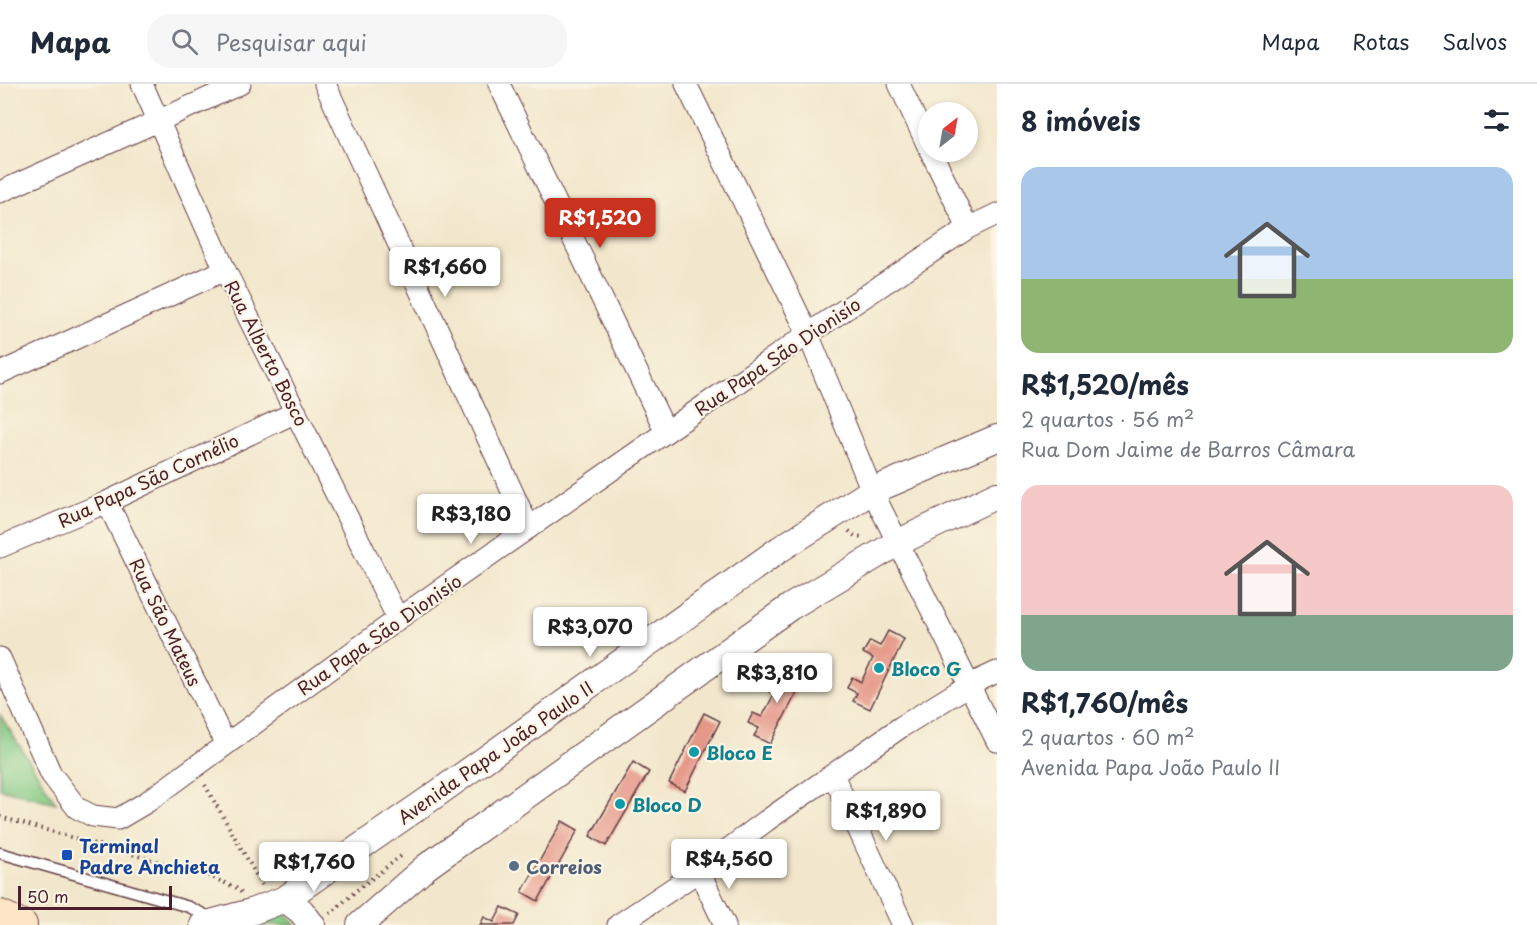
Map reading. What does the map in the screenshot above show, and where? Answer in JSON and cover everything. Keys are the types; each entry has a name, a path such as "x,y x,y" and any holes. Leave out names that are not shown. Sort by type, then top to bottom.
{"main road":[{"path":"0,915 22,925"}],"street":[{"name":"Rua Alberto Bosco","path":"142,84 225,270 398,619"},
{"path":"0,192 240,84"},
{"path":"326,84 529,528"},
{"path":"499,84 666,432"},
{"path":"686,84 808,334 872,491 997,741"},
{"path":"899,84 918,125"},
{"path":"936,162 968,228"},
{"name":"Rua Papa São Dionisío","path":"2,668 51,774 77,807 93,816 118,819 147,802 398,619 808,334 968,228 997,214"},
{"path":"0,373 225,270"},
{"name":"Rua Papa São Cornélio","path":"0,547 107,502 296,412"},
{"name":"Avenida Papa João Paulo II","path":"209,923 270,905 431,798 780,549 872,491 997,438"},
{"path":"360,925 426,867 790,608 897,543 997,495"},
{"name":"Rua São Mateus","path":"107,502 225,743"},
{"path":"618,925 699,871 766,821 901,727 969,685 997,672"},
{"path":"833,775 903,925"},
{"path":"699,871 725,925"},
{"path":"270,905 297,906 312,925"}],"lane":[{"path":"0,853 189,908 209,923"}],"path":[{"path":"194,766 270,905"},
{"path":"0,817 209,876 236,888 247,898 270,905"}],"green space":[{"path":"0,715 56,803 0,789"},
{"path":"282,909 296,925 245,925"}],"building":[{"name":"Bloco G","path":"888,631 904,639 870,709 853,701 857,693 847,688 852,677 861,682 873,658 863,653 870,641 880,646"},
{"path":"789,666 806,675 770,744 754,736 759,728 748,723 753,713 762,717 774,694 764,689 770,676 781,682"},
{"name":"Bloco E","path":"704,713 720,721 685,791 669,783"},
{"name":"Bloco D","path":"633,762 649,772 606,846 590,836"},
{"path":"562,821 578,830 538,901 522,892"},
{"path":"502,907 519,915 514,925 480,925 484,917 494,922"}],"place":[{"name":"Bloco G","path":"879,668"},
{"name":"Bloco E","path":"694,752"},
{"name":"Bloco D","path":"620,804"},
{"name":"Terminal Padre Anchieta","path":"67,855"},
{"name":"Correios","path":"514,866"}]}
